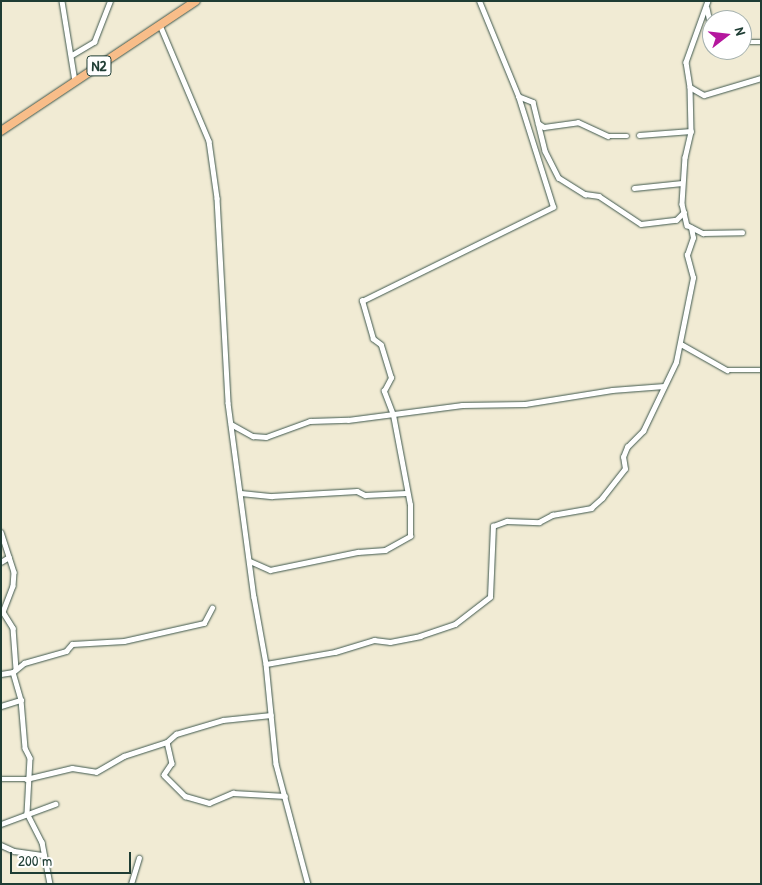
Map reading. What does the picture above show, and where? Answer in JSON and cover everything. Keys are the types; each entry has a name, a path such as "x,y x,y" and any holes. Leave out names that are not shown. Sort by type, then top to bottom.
{"highway":[{"name":"N2","path":"1,131 76,82 159,23 196,1"}],"street":[{"path":"62,1 76,82"},
{"path":"72,55 94,42 110,1"},
{"path":"250,561 270,570 358,552 385,550 410,536 410,505 406,493 393,415 384,391 391,378 381,345 372,339 362,301 553,207 518,96 479,1"},
{"path":"707,4 686,62 690,86 691,131 682,183 684,212 687,226 703,233 742,232"},
{"path":"159,23 209,141 217,198 230,424 266,664 276,764 308,884"},
{"path":"690,86 704,95 761,78"},
{"path":"518,96 533,102 545,151 559,178 584,194 599,196 641,224 676,220 684,212"},
{"path":"538,124 544,127 578,122 608,136 628,136"},
{"path":"639,135 691,131"},
{"path":"634,188 682,183"},
{"path":"266,664 335,652 374,640 390,642 420,636 455,624 490,597 493,526 507,521 539,522 552,515 591,508 625,469 623,457 627,447 643,431 681,344 693,278 687,256 692,238 691,228"},
{"path":"681,344 727,370 761,370"},
{"path":"230,424 253,436 266,437 310,421 393,415 462,405 525,404 612,390 664,386"},
{"path":"241,493 272,496 356,491 365,495 406,493"},
{"path":"1,532 9,557 14,586 3,612 13,628 15,671 21,700 25,748 30,758 26,779 27,813 38,830 50,884"},
{"path":"1,562 9,557"},
{"path":"1,674 15,671 24,663 66,651 72,644 124,641 204,623 212,608"},
{"path":"1,706 21,700"},
{"path":"1,779 26,779 72,768 96,772 124,756 167,742 176,734 223,720 271,715"},
{"path":"167,742 172,763 164,775 185,796 209,803 233,793 285,796"},
{"path":"1,824 55,804"},
{"path":"1,845 14,851 44,855"},
{"path":"131,884 139,858"}]}
